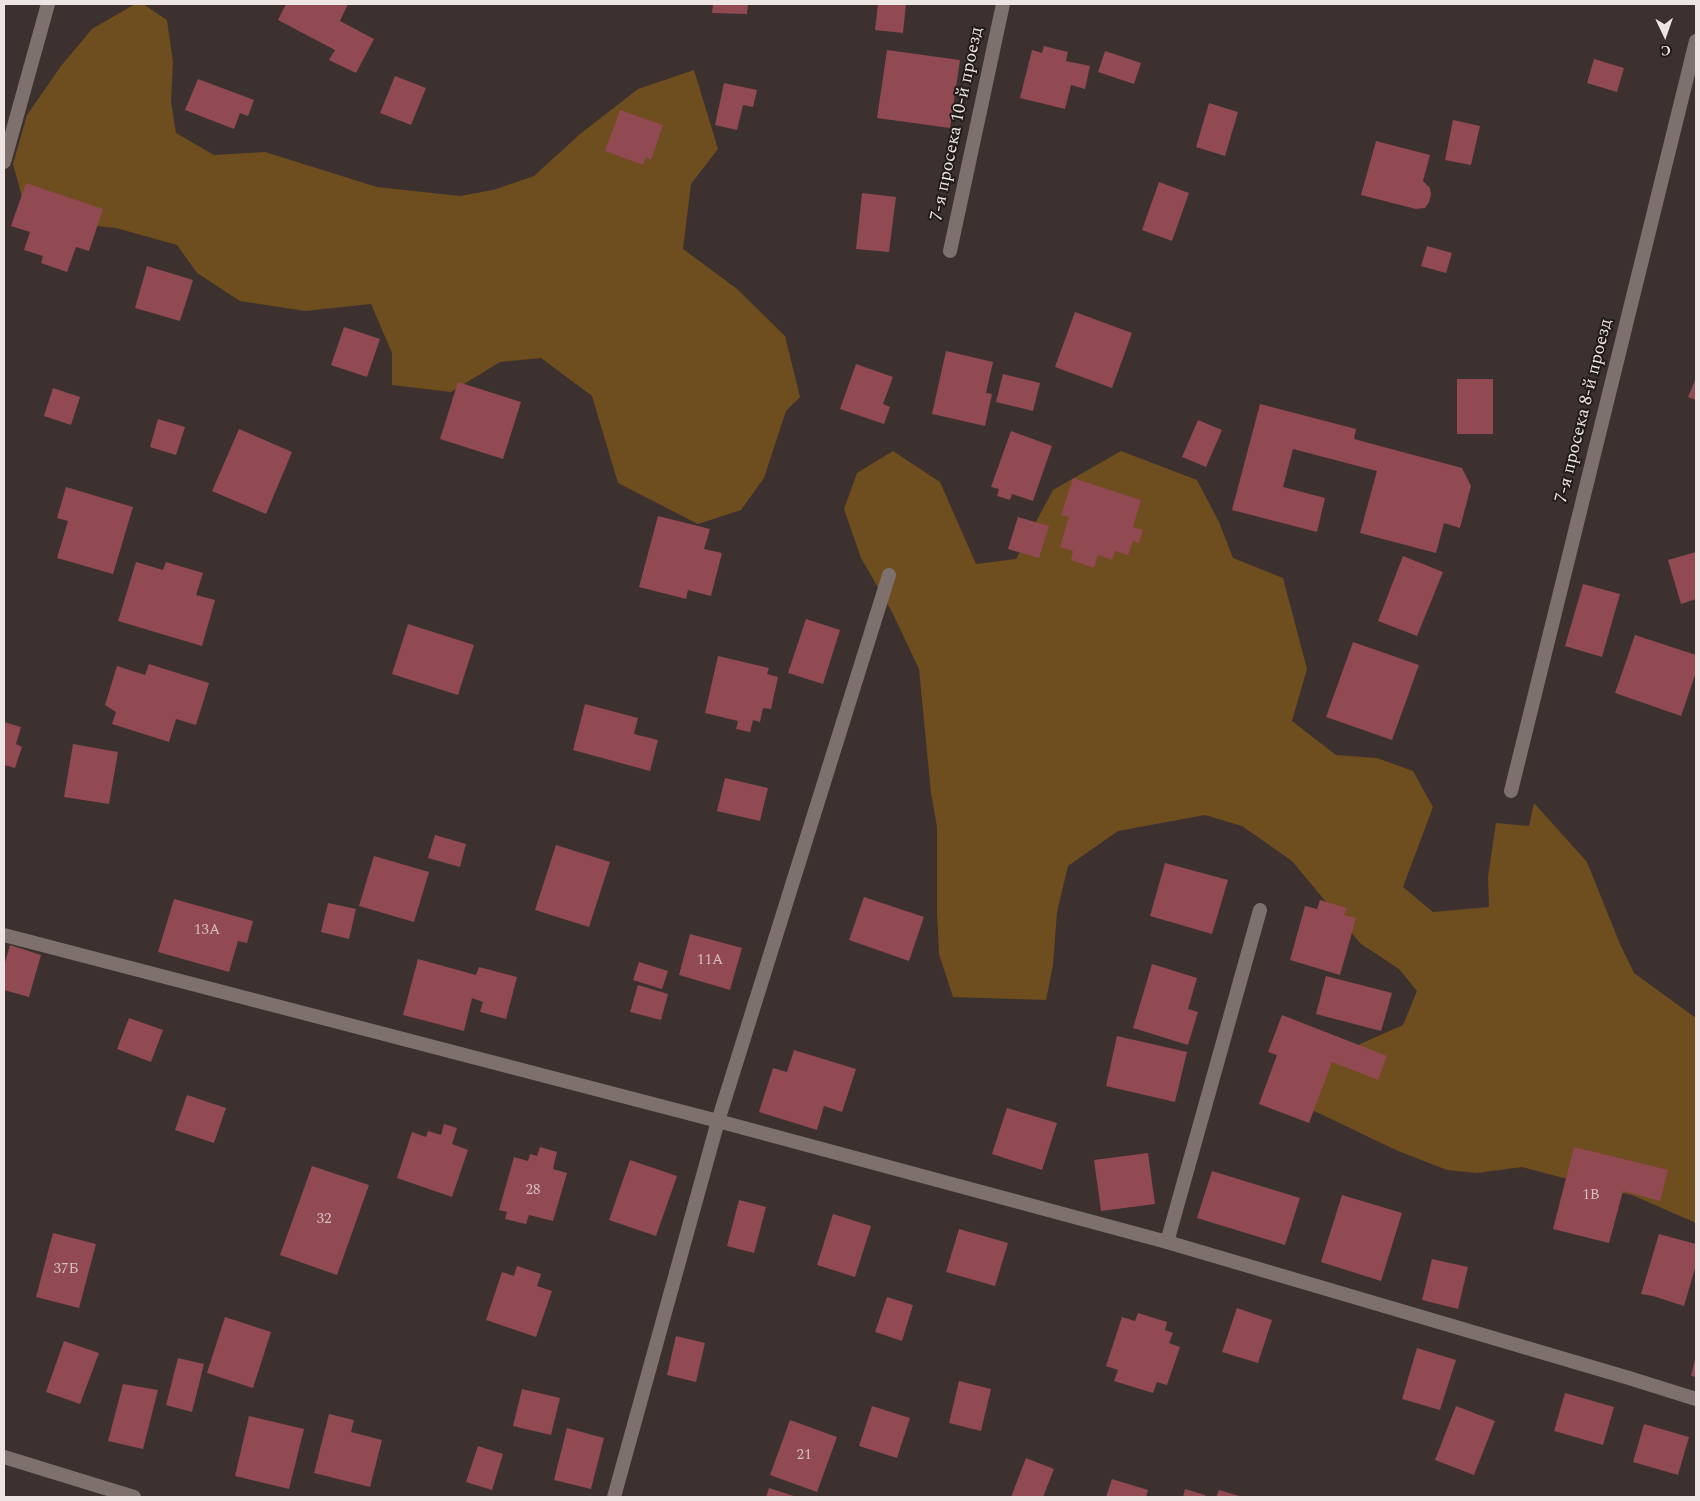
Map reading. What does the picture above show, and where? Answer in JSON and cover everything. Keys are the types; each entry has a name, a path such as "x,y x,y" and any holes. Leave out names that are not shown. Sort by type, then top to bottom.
{"street":[{"path":"4,162 48,4"},
{"name":"7-я просека 10-й проезд","path":"950,251 1003,4"},
{"name":"7-я просека 8-й проезд","path":"1511,790 1696,41"},
{"path":"614,1497 718,1120 889,575"},
{"path":"1167,1242 1260,910"},
{"path":"4,935 718,1120 1167,1242 1696,1399"},
{"path":"4,1457 134,1497"}],"shaded area":[{"path":"135,4 143,4 167,20 173,62 171,102 176,133 214,155 265,152 377,187 460,196 493,190 534,176 580,134 638,89 694,70 718,149 691,184 683,249 736,288 785,336 800,397 786,411 764,478 741,510 698,524 618,483 592,396 541,358 500,362 451,392 392,385 392,353 371,304 305,311 240,301 197,273 177,245 116,228 28,219 13,164 27,115 61,66 92,29"},
{"path":"893,451 940,482 976,564 1016,559 1053,490 1121,451 1197,480 1219,522 1233,558 1283,578 1307,669 1292,721 1336,755 1377,758 1413,771 1433,807 1403,887 1433,912 1489,907 1488,877 1496,823 1529,826 1534,803 1587,862 1620,944 1634,973 1696,1018 1696,1223 1632,1195 1522,1167 1477,1173 1447,1170 1398,1151 1306,1107 1290,1059 1358,1045 1403,1025 1417,991 1399,969 1361,944 1292,861 1242,826 1205,815 1118,831 1068,866 1057,912 1053,965 1046,1000 953,997 939,954 937,827 931,793 919,669 892,612 861,558 844,509 857,473"}],"building":[{"path":"286,4 348,4 340,21 374,39 356,73 329,60 335,50 278,20"},
{"path":"713,4 748,4 747,14 712,13"},
{"path":"878,4 906,4 903,33 875,30"},
{"path":"1044,46 1068,52 1066,61 1090,66 1085,89 1071,85 1065,109 1020,98 1032,50 1042,53"},
{"path":"887,50 960,60 950,128 877,118"},
{"path":"1105,51 1141,63 1134,84 1098,72"},
{"path":"1594,59 1624,68 1617,92 1587,83"},
{"path":"395,76 426,88 411,125 380,113"},
{"path":"198,79 254,100 248,116 240,113 234,129 185,110"},
{"path":"724,83 757,90 753,107 743,105 737,130 715,125"},
{"path":"1209,103 1238,112 1225,156 1196,147"},
{"path":"620,110 663,125 651,160 646,157 643,165 605,151"},
{"path":"1453,120 1480,126 1471,165 1445,160"},
{"path":"1376,141 1430,155 1423,181 1430,188 1431,194 1425,208 1416,209 1361,195"},
{"path":"1159,182 1189,193 1172,241 1142,230"},
{"path":"26,183 103,209 89,251 76,247 67,272 41,263 43,256 24,250 30,232 11,226"},
{"path":"862,193 896,197 889,252 856,249"},
{"path":"1427,246 1452,253 1446,273 1421,266"},
{"path":"147,266 193,280 180,321 135,308"},
{"path":"1075,312 1132,333 1112,388 1055,367"},
{"path":"344,327 380,339 367,377 331,365"},
{"path":"946,351 993,362 986,393 992,394 985,426 932,414"},
{"path":"856,364 893,377 883,404 890,407 884,424 840,409"},
{"path":"1003,374 1040,383 1033,411 996,402"},
{"path":"1696,378 1696,400 1688,397"},
{"path":"1457,379 1493,379 1493,434 1457,434"},
{"path":"458,382 521,402 503,459 440,439"},
{"path":"53,388 80,397 71,425 44,416"},
{"path":"1260,404 1356,429 1354,439 1462,468 1471,486 1460,528 1444,523 1436,553 1360,533 1377,471 1293,449 1283,487 1325,498 1317,532 1232,510"},
{"path":"158,419 185,427 176,455 150,447"},
{"path":"1198,420 1222,430 1206,467 1182,457"},
{"path":"239,429 292,452 266,514 212,491"},
{"path":"1011,431 1052,446 1033,501 1012,494 1010,500 997,496 999,489 991,487"},
{"path":"1073,478 1141,500 1133,527 1143,530 1139,543 1133,541 1128,555 1115,551 1112,560 1098,555 1094,568 1071,560 1073,551 1060,547 1069,517 1061,515"},
{"path":"66,487 133,507 113,574 57,558 68,521 57,518"},
{"path":"658,516 710,529 704,549 722,553 711,596 688,590 686,599 639,587"},
{"path":"1018,517 1049,526 1039,558 1008,549"},
{"path":"1696,552 1696,599 1681,604 1668,560"},
{"path":"1403,556 1443,572 1417,636 1378,621"},
{"path":"136,562 163,570 166,562 203,573 196,595 215,600 202,646 118,621"},
{"path":"1583,584 1620,594 1602,657 1565,646"},
{"path":"806,619 840,630 823,684 788,673"},
{"path":"408,624 474,645 458,695 392,674"},
{"path":"1635,635 1696,655 1696,672 1681,716 1615,693"},
{"path":"1353,642 1419,665 1392,740 1326,717"},
{"path":"718,656 769,668 767,674 778,677 771,709 763,708 760,722 753,720 750,732 736,729 738,721 705,713"},
{"path":"149,664 209,683 196,725 176,719 169,742 112,724 116,712 105,705 117,666 145,675"},
{"path":"585,704 638,718 634,734 658,740 650,771 573,750"},
{"path":"4,722 21,727 16,744 22,747 15,768 4,765"},
{"path":"73,744 118,752 109,804 64,797"},
{"path":"725,778 768,788 760,821 717,811"},
{"path":"435,835 466,844 460,867 428,858"},
{"path":"556,845 610,862 589,927 535,910"},
{"path":"374,856 429,872 414,922 359,906"},
{"path":"1165,863 1228,880 1212,934 1150,916"},
{"path":"864,897 924,917 909,961 849,940"},
{"path":"174,899 253,921 247,943 238,941 229,972 158,952"},
{"path":"1320,900 1347,908 1344,915 1356,918 1340,975 1290,960 1305,906 1317,909"},
{"path":"328,903 356,909 349,939 321,932"},
{"path":"690,934 742,948 730,990 679,975"},
{"path":"10,945 41,955 29,997 4,990 4,966"},
{"path":"418,959 476,975 479,967 517,977 506,1019 480,1012 483,1002 472,998 464,1031 403,1015"},
{"path":"639,962 668,971 662,989 633,980"},
{"path":"1152,964 1197,978 1188,1009 1198,1012 1188,1045 1133,1028"},
{"path":"1326,976 1392,993 1381,1031 1316,1014"},
{"path":"638,985 668,994 661,1020 630,1012"},
{"path":"1282,1015 1387,1056 1378,1080 1332,1062 1309,1123 1259,1104 1277,1055 1268,1052"},
{"path":"129,1018 163,1030 151,1062 117,1049"},
{"path":"1117,1036 1187,1052 1175,1102 1106,1086"},
{"path":"794,1050 856,1069 842,1112 824,1106 817,1130 759,1112 773,1068 787,1072"},
{"path":"187,1095 226,1108 214,1143 175,1130"},
{"path":"1007,1108 1057,1123 1042,1170 992,1154"},
{"path":"444,1124 457,1128 452,1144 468,1150 452,1197 397,1178 412,1132 426,1137 428,1131 441,1135"},
{"path":"540,1147 557,1152 553,1169 567,1173 553,1221 529,1215 526,1224 505,1219 507,1212 499,1210 514,1157 528,1161 530,1154 537,1156"},
{"path":"1574,1147 1668,1170 1660,1201 1623,1191 1609,1243 1553,1229"},
{"path":"1148,1153 1155,1204 1101,1211 1094,1160"},
{"path":"630,1160 677,1176 656,1236 609,1220"},
{"path":"312,1166 369,1185 337,1275 280,1255"},
{"path":"1212,1171 1300,1198 1285,1245 1197,1218"},
{"path":"1342,1195 1402,1213 1381,1281 1321,1262"},
{"path":"739,1200 766,1207 754,1253 727,1246"},
{"path":"833,1214 871,1226 855,1277 817,1265"},
{"path":"959,1229 1008,1243 995,1286 946,1272"},
{"path":"53,1233 96,1244 79,1308 36,1297"},
{"path":"1659,1234 1696,1244 1696,1265 1684,1306 1641,1294"},
{"path":"1432,1259 1468,1267 1458,1309 1422,1300"},
{"path":"517,1266 541,1274 537,1286 552,1291 536,1337 486,1320 502,1272 514,1276"},
{"path":"887,1297 913,1305 902,1341 875,1332"},
{"path":"1237,1308 1272,1320 1258,1363 1222,1352"},
{"path":"1138,1313 1167,1322 1165,1330 1173,1333 1169,1343 1180,1347 1167,1385 1157,1382 1153,1393 1114,1381 1118,1370 1106,1366 1122,1317 1135,1321"},
{"path":"225,1317 271,1332 253,1388 207,1373"},
{"path":"676,1336 705,1343 696,1382 667,1375"},
{"path":"64,1341 99,1353 80,1404 46,1392"},
{"path":"1417,1348 1456,1360 1440,1410 1402,1399"},
{"path":"1696,1355 1696,1377 1691,1376"},
{"path":"178,1358 204,1364 192,1412 166,1405"},
{"path":"959,1381 991,1389 981,1431 949,1423"},
{"path":"123,1384 158,1390 143,1449 108,1441"},
{"path":"522,1389 560,1398 551,1435 513,1426"},
{"path":"1565,1393 1614,1407 1603,1445 1554,1431"},
{"path":"872,1406 910,1418 897,1458 859,1446"},
{"path":"1456,1406 1495,1421 1474,1475 1435,1460"},
{"path":"329,1414 354,1420 351,1432 382,1440 370,1487 314,1473"},
{"path":"249,1416 304,1429 289,1489 235,1476"},
{"path":"790,1420 837,1437 817,1492 770,1475"},
{"path":"1644,1424 1689,1437 1678,1475 1633,1462"},
{"path":"567,1428 604,1438 591,1489 554,1480"},
{"path":"478,1446 503,1454 492,1490 466,1482"},
{"path":"1026,1458 1054,1469 1043,1497 1011,1497"},
{"path":"1112,1479 1148,1490 1146,1497 1106,1497"},
{"path":"769,1488 797,1497 766,1497"},
{"path":"1185,1489 1205,1495 1205,1497 1183,1497"},
{"path":"1219,1490 1243,1497 1216,1497"}]}
